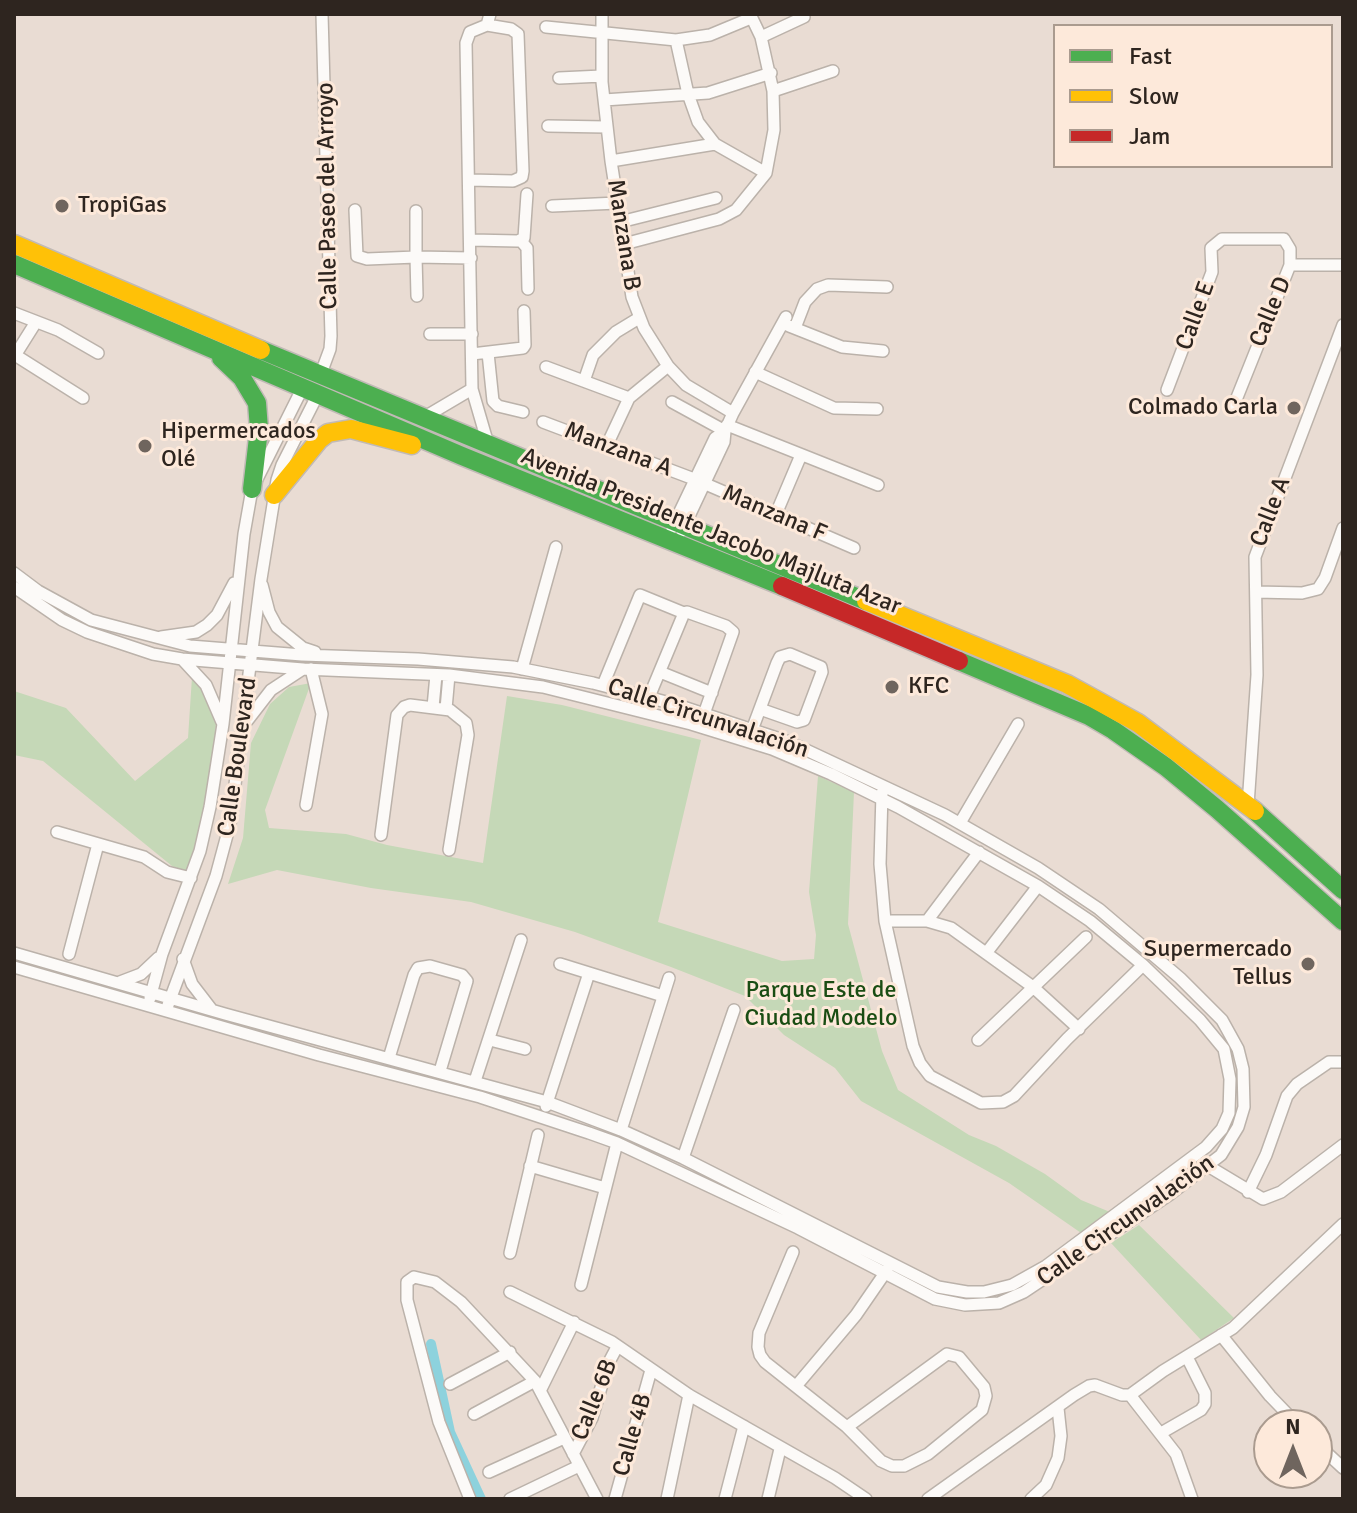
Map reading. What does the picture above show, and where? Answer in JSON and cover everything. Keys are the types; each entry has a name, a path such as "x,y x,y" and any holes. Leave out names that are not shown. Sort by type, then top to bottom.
{"main road":[{"name":"Avenida Presidente Jacobo Majluta Azar","path":"14,244 158,304 314,386 462,456 853,615 1101,723 1166,767 1207,800 1343,921"},
{"name":"Avenida Presidente Jacobo Majluta Azar","path":"14,264 210,348 314,386 423,418 488,444 1018,662 1092,696 1138,723 1248,805 1343,890"},
{"path":"210,348 242,378 257,403 259,429 252,489"},
{"path":"274,495 319,440 335,431 351,429 462,456"}],"street":[{"name":"Calle Paseo del Arroyo","path":"314,386 330,349 331,336 322,14"},
{"name":"Manzana B","path":"602,14 606,127 632,297 653,345 668,366 686,385 733,413"},
{"path":"546,27 676,40 710,35 750,16 761,37 773,91 774,130 766,173 736,210 719,219 624,244"},
{"path":"761,37 804,17"},
{"path":"469,180 519,180 523,171 518,34 488,20 470,32 466,43 472,389 488,444"},
{"path":"676,40 688,94 698,122 715,144 766,173"},
{"path":"773,91 833,71"},
{"path":"604,100 708,93 771,73"},
{"path":"559,78 602,76"},
{"path":"548,126 606,127"},
{"path":"611,161 715,144"},
{"path":"521,241 524,238 527,194"},
{"path":"620,222 716,198"},
{"path":"552,206 617,203"},
{"path":"355,210 357,256 367,259 471,258"},
{"path":"416,211 417,296"},
{"name":"Calle D","path":"1216,243 1222,239 1284,239 1290,249 1290,265 1234,405"},
{"path":"471,240 521,241 527,248 528,289"},
{"name":"Calle E","path":"1167,390 1209,282 1214,264 1211,248 1216,243"},
{"path":"1290,265 1343,265"},
{"path":"795,328 805,302 817,289 828,285 887,287"},
{"path":"472,354 519,349 525,345 524,311"},
{"path":"14,313 58,330 98,353"},
{"path":"584,381 593,355 616,332 639,318"},
{"path":"671,542 699,482 724,442 733,413 783,320 842,347 883,351"},
{"path":"36,322 15,356 83,398"},
{"name":"Calle A","path":"1248,805 1257,675 1254,563 1257,548 1343,325"},
{"path":"430,334 472,334"},
{"path":"488,353 493,401 498,406 523,412"},
{"path":"607,445 629,398 668,366"},
{"path":"546,367 629,398"},
{"path":"755,372 834,408 877,409"},
{"name":"Calle Boulevard","path":"150,998 162,954 202,845 223,724 252,489 314,386"},
{"name":"Calle Boulevard","path":"169,1004 224,852 274,495 282,465 314,386"},
{"path":"423,418 472,389"},
{"path":"672,402 726,428 878,485"},
{"name":"Manzana A","path":"543,422 699,482"},
{"path":"776,514 801,455"},
{"name":"Manzana F","path":"699,482 854,548"},
{"path":"1256,592 1302,593 1318,589 1343,528"},
{"path":"522,669 556,547"},
{"path":"154,638 196,632 207,625 224,605 240,567"},
{"name":"Calle Circunvalación","path":"14,573 48,597 91,620 190,646 418,659 522,669 649,697 789,742 960,823 1038,868 1099,909 1180,978 1222,1020 1238,1049 1243,1069 1244,1107 1228,1146 1208,1166 1024,1292 999,1303 965,1305 935,1299 798,1228 617,1143 542,1117 150,998 14,967"},
{"path":"261,579 269,612 277,627 303,648 320,654"},
{"name":"Calle Circunvalación","path":"14,587 62,620 136,649 182,659 307,669 449,675 543,687 691,724 772,749 831,774 1038,886 1090,921 1143,965 1200,1020 1224,1049 1230,1079 1229,1113 1222,1129 1206,1147 1049,1263 1012,1285 984,1292 967,1292 938,1287 683,1158 547,1102 212,1010 169,1004"},
{"path":"603,685 640,595 726,626 733,632 704,714"},
{"path":"649,697 684,613"},
{"path":"752,730 760,709 780,657 790,654 821,667 822,672 804,720 797,722 760,709"},
{"path":"182,659 206,685 223,724"},
{"path":"418,659 418,673"},
{"path":"244,725 271,690 307,669 322,714 306,805"},
{"path":"660,672 712,693"},
{"path":"433,707 436,675"},
{"path":"446,709 449,675"},
{"path":"381,835 397,715 410,705 446,709 459,715 466,723 468,735 449,850"},
{"path":"960,823 1018,724"},
{"path":"881,783 880,864 885,921 913,1046 930,1076 981,1103 1003,1102 1014,1096 1143,965"},
{"path":"57,832 144,857 167,872 191,878"},
{"path":"69,954 98,844"},
{"path":"202,845 224,852"},
{"path":"927,921 979,852"},
{"path":"987,952 1038,886"},
{"path":"885,921 927,921 951,928 1033,987 1079,1029"},
{"path":"978,1040 1086,937"},
{"path":"475,1081 521,940"},
{"name":"Calle Circunvalación","path":"14,953 118,982 150,998"},
{"path":"118,982 141,974 162,954"},
{"path":"183,959 192,984 212,1010"},
{"path":"560,964 663,996"},
{"path":"389,1058 414,975 418,968 430,966 462,975 467,981 440,1071"},
{"path":"542,1117 589,973"},
{"path":"621,1130 669,978"},
{"path":"683,1158 734,1010"},
{"path":"490,1040 525,1049"},
{"path":"1248,1192 1266,1155 1287,1096 1297,1084 1329,1062 1343,1062"},
{"path":"510,1253 538,1135"},
{"path":"581,1285 617,1143"},
{"path":"1191,1158 1263,1199 1281,1192 1343,1145"},
{"path":"530,1166 605,1188"},
{"path":"928,1499 1089,1386 1130,1395 1233,1328 1343,1224"},
{"path":"793,1252 757,1340 760,1355 847,1427 886,1464 912,1464 976,1417 985,1404 984,1387 959,1357 947,1354 847,1427"},
{"path":"797,1385 856,1315 891,1263"},
{"path":"470,1499 451,1458 435,1409 407,1300 407,1282 414,1277 435,1282 461,1302 538,1385 597,1499"},
{"path":"510,1292 574,1322 617,1347 689,1395 835,1478 866,1499"},
{"path":"474,1414 538,1385 574,1322"},
{"path":"1221,1335 1248,1371 1283,1409"},
{"name":"Calle 6B","path":"573,1454 592,1418 608,1364 617,1347"},
{"path":"450,1384 510,1352"},
{"path":"1161,1433 1201,1410 1205,1404 1205,1393 1187,1357"},
{"name":"Calle 4B","path":"615,1499 651,1370"},
{"path":"667,1499 689,1395"},
{"path":"1130,1395 1180,1462 1192,1499"},
{"path":"1031,1499 1046,1485 1058,1458 1061,1436 1058,1408"},
{"path":"725,1499 744,1426"},
{"path":"489,1472 564,1438"},
{"path":"768,1499 780,1449"},
{"name":"Calle 6B","path":"510,1499 579,1466"}],"green space":[{"path":"192,677 209,690 216,724 208,806 193,874 172,866 43,761 14,755 14,691 66,708 135,781 188,738"},
{"name":"Parque Este de Ciudad Modelo","path":"311,683 265,810 269,828 346,834 483,863 507,696 562,705 701,740 658,922 782,961 814,959 816,935 809,892 818,776 854,792 848,924 882,1051 898,1090 969,1135 996,1146 1045,1174 1081,1200 1110,1212 1084,1235 1009,1183 861,1101 835,1068 784,1035 745,996 671,967 575,932 471,902 371,888 277,870 228,884 243,838 251,743 270,704 289,687"},
{"path":"1139,1225 1234,1318 1201,1340 1111,1243"}],"waterway":[{"path":"431,1344 450,1432 481,1499"}],"traffic: fast":[{"path":"14,264 462,456 782,586"},
{"path":"261,350 866,601"},
{"path":"221,358 242,378 257,403 259,429 252,489"},
{"path":"959,661 1089,716 1113,730 1166,767 1217,809 1343,921"},
{"path":"1255,811 1343,890"}],"traffic: slow":[{"path":"14,244 261,350"},
{"path":"274,495 328,433 351,429 412,445"},
{"path":"866,601 1067,684 1138,723 1255,811"}],"traffic: jam":[{"path":"782,586 959,661"}],"place":[{"name":"TropiGas","path":"62,206"},
{"name":"Colmado Carla","path":"1294,408"},
{"name":"Hipermercados Olé","path":"145,446"},
{"name":"KFC","path":"892,687"},
{"name":"Supermercado Tellus","path":"1308,964"}]}
